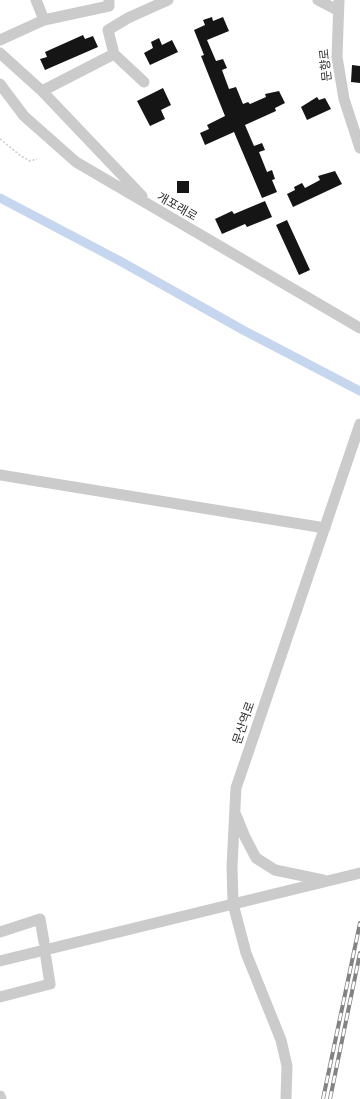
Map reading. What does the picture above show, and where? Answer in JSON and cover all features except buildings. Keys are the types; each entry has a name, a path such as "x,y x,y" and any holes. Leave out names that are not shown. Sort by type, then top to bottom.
{"street":[{"path":"36,0 44,20"},
{"path":"0,40 44,20 109,6 109,0"},
{"path":"144,82 114,54 108,30 128,18 168,0"},
{"path":"318,0 338,5"},
{"name":"문향로","path":"338,5 337,57 344,99 360,148"},
{"path":"0,53 42,91 155,209"},
{"path":"42,91 114,54"},
{"name":"개포래로","path":"0,84 24,116 76,162 360,328"},
{"name":"문산역로","path":"286,1099 287,1066 281,1040 246,953 233,904 236,788 358,429"},
{"path":"0,475 324,528"},
{"path":"235,811 245,837 256,858 275,870 325,881"},
{"path":"0,961 360,873"},
{"path":"0,932 40,920 44,942"},
{"path":"0,997 50,984 46,958"}],"path":[{"path":"0,138 21,156 30,161 37,159"}],"waterway":[{"path":"0,198 120,261 243,330 360,391"}],"railway":[{"path":"323,1099 360,923"},
{"path":"330,1099 360,953"}]}
